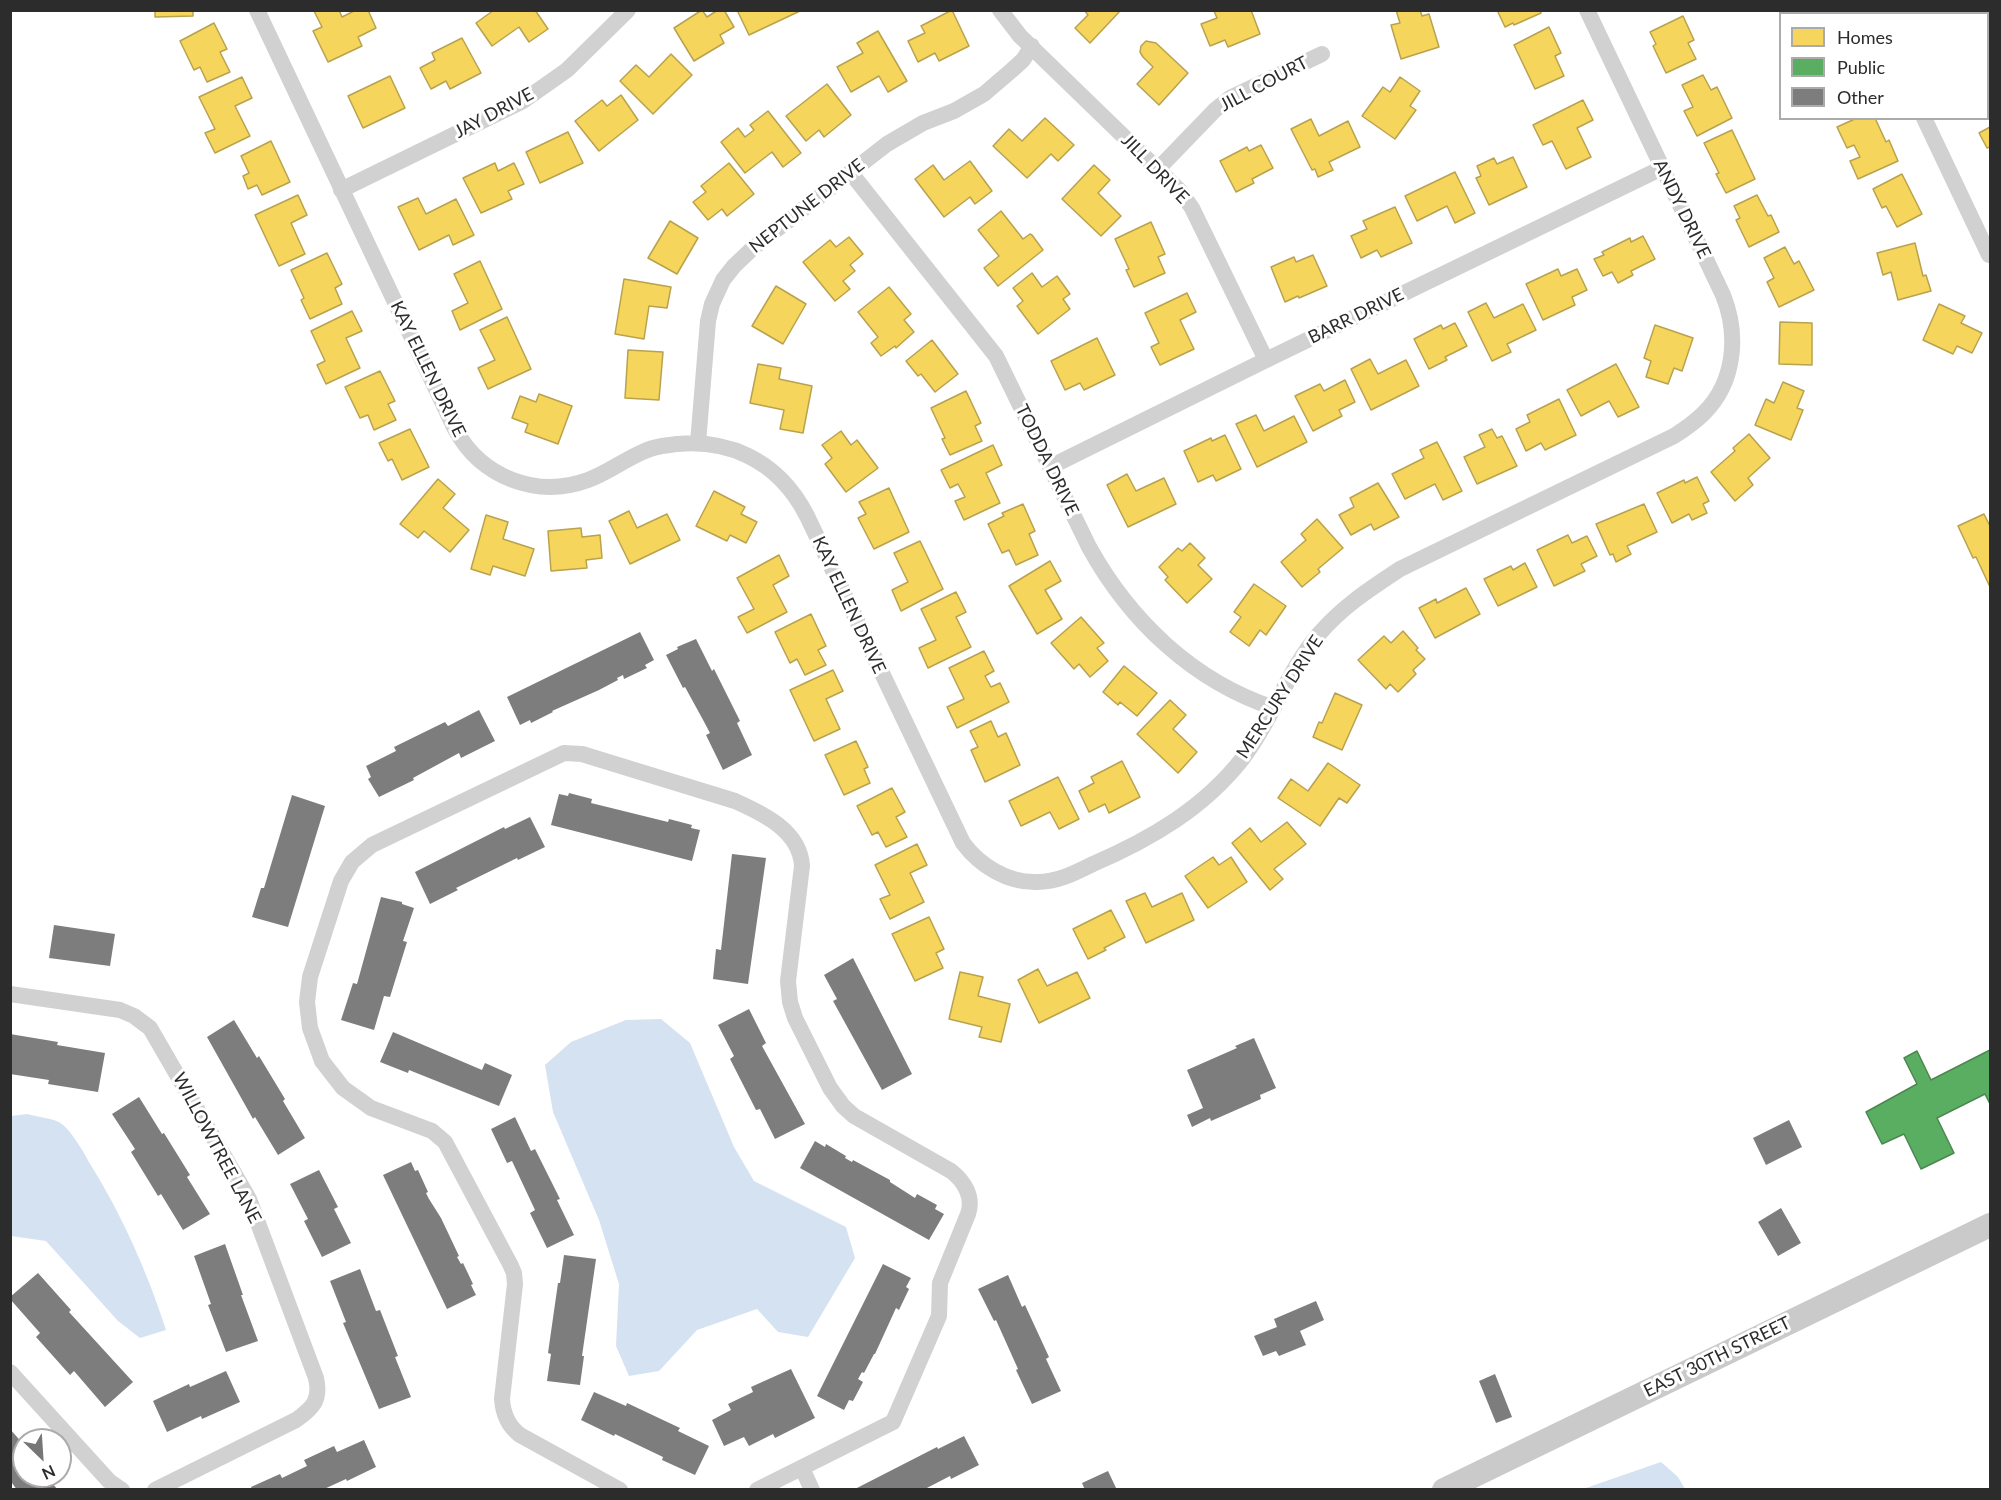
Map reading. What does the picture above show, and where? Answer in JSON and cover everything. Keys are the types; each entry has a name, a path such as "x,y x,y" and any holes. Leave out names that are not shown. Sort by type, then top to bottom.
{"main road":[{"name":"EAST 30TH STREET","path":"1444,1490 1990,1225"}],"street":[{"name":"KAY ELLEN DRIVE","path":"257,10 455,429 469,450 488,468 511,480 528,485 554,487 588,480 655,448 674,444 698,443 728,448 753,459 775,474 793,493 807,516 960,837 978,860 996,872 1012,877"},
{"name":"JAY DRIVE","path":"341,190 523,101 567,70 628,10"},
{"name":"JILL DRIVE","path":"1000,10 1010,24 1180,191 1192,208 1266,360"},
{"name":"ANDY DRIVE","path":"1587,10 1730,313 1733,349 1730,365 1716,398 1706,412"},
{"name":"NEPTUNE DRIVE","path":"698,443 708,321 712,304 723,280 734,266 753,248 894,139 984,94 1023,60 1032,46"},
{"name":"JILL COURT","path":"1158,169 1215,110 1230,99 1322,54"},
{"path":"1925,120 1989,255"},
{"name":"BARR DRIVE","path":"1050,467 1662,168"},
{"name":"TODDA DRIVE","path":"851,173 988,344 1000,363 1102,570 1138,619 1170,649 1212,679 1250,699 1274,708"},
{"name":"MERCURY DRIVE","path":"1012,877 1037,882 1062,879 1154,835 1198,805 1229,774 1252,746 1299,662 1319,634 1371,587 1400,569 1674,436 1706,412"},
{"path":"620,1490 520,1436 510,1425 504,1415 502,1399 514,1284 514,1273 510,1264 445,1142 432,1131 371,1108 343,1088 326,1068 318,1053 310,1028 308,1011 310,976 341,881 352,862 372,845 564,753 582,754 735,801 758,812 787,833 798,848 802,866 788,993 795,1017 830,1089 854,1116 951,1171 961,1179 969,1196 970,1209 940,1283 939,1316 893,1422 770,1485"},
{"name":"WILLOWTREE LANE","path":"10,994 120,1010 139,1018 146,1024 246,1192 316,1378 316,1398 311,1410 296,1420 155,1490"},
{"path":"10,1372 109,1481 122,1490"},
{"path":"802,1467 812,1490"}],"water":[{"path":"661,1019 690,1043 734,1147 754,1181 846,1227 855,1258 808,1337 778,1332 757,1309 697,1330 659,1371 629,1376 616,1346 619,1284 599,1220 553,1112 545,1065 571,1042 626,1020"},
{"path":"27,1114 59,1122 66,1127 77,1142 112,1202 133,1244 166,1330 140,1338 118,1321 46,1241 11,1236 11,1116"},
{"path":"1661,1462 1678,1477 1685,1489 1583,1489"}],"building: Homes":[{"path":"155,10 193,10 193,16 155,17"},
{"path":"339,10 342,17 356,10 368,10 376,28 358,37 362,46 328,62 313,31 322,27 314,11"},
{"path":"494,10 535,10 548,29 529,42 519,27 492,46 476,23"},
{"path":"702,10 707,17 718,10 724,10 734,27 720,35 724,43 694,61 674,28"},
{"path":"737,10 800,10 800,11 749,35"},
{"path":"952,10 969,46 939,61 935,53 918,62 908,41 925,33 921,26"},
{"path":"1084,10 1121,10 1090,43 1075,28 1088,15"},
{"path":"1251,10 1260,34 1228,47 1225,40 1210,46 1201,24 1217,18 1214,11"},
{"path":"1396,10 1420,10 1422,16 1429,14 1439,47 1401,59 1391,25 1400,23"},
{"path":"1497,10 1540,10 1541,13 1505,27"},
{"path":"1818,10 1819,12 1789,12"},
{"path":"1958,10 1959,12 1931,12"},
{"path":"1683,16 1694,40 1688,43 1696,59 1666,73 1653,46 1656,44 1650,32"},
{"path":"214,23 227,49 220,52 230,72 207,82 200,67 194,70 180,41"},
{"path":"1549,27 1561,53 1555,56 1564,76 1535,89 1514,45"},
{"path":"878,31 907,81 888,92 879,76 851,92 837,67 863,53 857,43"},
{"path":"462,38 481,73 450,89 446,81 431,89 420,68 435,60 432,53"},
{"path":"1146,41 1156,43 1188,73 1159,105 1137,84 1153,67 1140,52 1141,46"},
{"path":"671,54 692,75 653,114 620,81 636,65 649,77"},
{"path":"1989,73 1990,75 1989,113"},
{"path":"1703,75 1711,90 1717,87 1732,118 1697,136 1684,111 1693,107 1682,85"},
{"path":"390,76 405,108 363,128 348,96"},
{"path":"242,77 252,98 235,106 250,136 215,153 205,133 215,129 199,97"},
{"path":"1400,77 1420,91 1410,106 1416,110 1395,139 1362,116 1383,87 1390,92"},
{"path":"827,84 851,115 824,137 819,130 806,141 786,116"},
{"path":"621,95 638,120 599,151 575,121 602,100 607,106"},
{"path":"1583,100 1593,120 1577,128 1591,157 1566,169 1552,141 1543,145 1533,125"},
{"path":"768,111 801,153 783,167 772,152 745,173 721,142 738,128 745,137 754,130 750,125"},
{"path":"1045,118 1074,145 1058,161 1051,154 1027,178 993,146 1009,129 1022,141"},
{"path":"1311,119 1319,136 1348,121 1360,147 1329,162 1333,170 1318,177 1291,129"},
{"path":"1853,120 1876,120 1886,142 1889,140 1898,161 1858,179 1850,161 1860,157 1854,145 1847,148 1837,127"},
{"path":"1990,127 1990,147 1987,148 1979,133"},
{"path":"1732,130 1755,179 1726,193 1704,143"},
{"path":"568,132 583,163 540,183 526,152"},
{"path":"271,141 290,182 262,195 257,185 248,189 243,176 249,173 241,156"},
{"path":"1261,145 1273,168 1252,179 1254,183 1236,192 1220,161 1247,147 1249,151"},
{"path":"1513,157 1527,187 1489,205 1476,178 1481,176 1477,166 1494,158 1497,164"},
{"path":"970,161 992,191 975,204 970,197 944,217 915,179 933,165 944,180"},
{"path":"495,163 498,171 514,163 524,184 508,191 512,199 481,213 463,178"},
{"path":"729,163 754,194 727,216 722,209 708,220 693,202 706,192 701,186"},
{"path":"1094,165 1110,180 1098,193 1121,216 1101,236 1062,199"},
{"path":"1455,172 1475,213 1455,223 1447,206 1417,221 1405,196"},
{"path":"1902,174 1922,214 1897,227 1886,206 1882,208 1873,189"},
{"path":"298,195 307,215 291,223 305,254 279,266 255,215"},
{"path":"1757,195 1768,216 1771,215 1779,232 1749,247 1736,220 1740,218 1734,206"},
{"path":"418,198 426,214 456,199 474,235 453,245 449,235 419,250 398,207"},
{"path":"1395,207 1412,243 1381,257 1377,250 1361,258 1351,236 1367,229 1363,221"},
{"path":"1001,211 1023,239 1032,235 1043,250 998,286 984,268 999,256 978,230"},
{"path":"670,221 698,238 677,274 648,258"},
{"path":"1151,222 1165,254 1158,257 1165,273 1134,287 1126,270 1129,269 1115,239"},
{"path":"1643,236 1655,259 1631,271 1633,275 1618,283 1612,272 1603,276 1594,259 1604,255 1602,252 1630,238 1631,242"},
{"path":"849,237 863,254 850,265 855,271 843,281 850,289 835,301 803,262 830,240 836,247"},
{"path":"1915,243 1923,276 1926,275 1931,291 1898,300 1891,272 1883,275 1877,253"},
{"path":"1785,247 1794,264 1799,261 1814,290 1779,307 1767,282 1774,278 1764,258"},
{"path":"327,253 342,284 335,288 342,304 310,319 301,300 304,298 291,270"},
{"path":"1313,255 1327,286 1285,302 1271,267 1294,257 1296,262"},
{"path":"480,261 502,309 460,330 452,311 468,303 454,274"},
{"path":"1558,269 1561,276 1577,269 1587,290 1572,297 1575,305 1543,320 1526,284"},
{"path":"1032,273 1042,287 1057,276 1070,294 1063,299 1070,309 1038,334 1017,306 1023,301 1013,288"},
{"path":"624,279 671,287 667,308 649,306 644,339 615,334"},
{"path":"776,286 806,304 783,344 752,326"},
{"path":"889,287 911,314 904,320 914,332 896,348 895,346 881,356 871,343 878,337 858,312"},
{"path":"1187,293 1196,312 1180,320 1194,349 1160,365 1151,347 1159,343 1145,313"},
{"path":"1486,303 1494,318 1523,304 1536,330 1507,344 1511,352 1492,361 1468,312"},
{"path":"1939,304 1965,316 1961,323 1982,333 1972,353 1957,346 1953,354 1923,340"},
{"path":"352,311 362,331 346,338 360,368 326,384 317,365 325,361 311,331"},
{"path":"507,317 531,369 488,389 478,368 495,360 480,330"},
{"path":"1780,322 1812,323 1812,365 1779,364"},
{"path":"1455,323 1467,346 1445,357 1447,360 1429,369 1414,339 1441,325 1443,329"},
{"path":"1655,325 1693,338 1682,371 1674,368 1668,384 1646,377 1651,361 1644,358"},
{"path":"1097,338 1115,375 1084,390 1080,383 1065,390 1051,361"},
{"path":"932,340 958,374 935,392 921,374 918,376 906,361"},
{"path":"628,350 663,352 659,400 625,398"},
{"path":"1370,359 1378,374 1406,360 1419,386 1371,410 1351,369"},
{"path":"758,364 781,368 779,379 812,386 803,433 780,429 784,410 750,403"},
{"path":"1616,364 1639,407 1618,417 1609,401 1581,416 1567,390"},
{"path":"380,371 395,401 388,404 396,420 374,430 368,415 360,418 345,387"},
{"path":"1345,380 1355,402 1339,410 1342,416 1313,431 1295,396 1320,384 1324,391"},
{"path":"1783,382 1804,391 1797,408 1803,410 1791,440 1755,425 1766,399 1774,403"},
{"path":"966,391 981,423 975,426 982,441 950,455 931,408"},
{"path":"539,394 572,406 558,444 525,432 528,424 512,418 520,396 536,402"},
{"path":"1559,399 1576,435 1545,450 1541,443 1526,451 1516,429 1530,422 1527,415"},
{"path":"1256,415 1264,431 1294,416 1307,442 1257,467 1236,424"},
{"path":"410,429 429,467 402,480 392,459 388,461 379,443"},
{"path":"1492,429 1497,438 1502,436 1517,466 1477,484 1464,457 1485,447 1479,435"},
{"path":"841,431 851,445 857,440 878,468 846,492 825,464 832,458 822,445"},
{"path":"1749,434 1770,458 1748,478 1753,485 1735,501 1711,472 1735,451 1733,448"},
{"path":"1225,435 1241,469 1216,481 1213,475 1198,482 1184,451 1211,438 1212,441"},
{"path":"1437,442 1462,491 1443,500 1435,484 1405,499 1392,474 1424,458 1420,450"},
{"path":"993,445 1002,465 986,473 1000,503 964,520 955,501 965,497 958,484 950,488 941,470"},
{"path":"1127,474 1136,491 1164,478 1176,504 1128,527 1107,485"},
{"path":"1697,477 1709,501 1703,504 1707,513 1692,520 1689,514 1672,523 1657,493 1684,480 1685,483"},
{"path":"438,479 455,494 443,508 469,530 450,552 424,531 418,538 400,524"},
{"path":"1378,483 1399,517 1374,530 1371,524 1351,535 1339,515 1354,507 1350,498"},
{"path":"889,488 909,532 874,549 858,518 866,514 859,502"},
{"path":"714,491 745,507 741,514 757,522 746,543 730,535 727,541 696,526"},
{"path":"1023,504 1035,531 1029,534 1038,555 1016,565 1009,550 1002,553 988,524 1004,516 1002,513"},
{"path":"1644,504 1657,532 1627,546 1631,554 1616,562 1613,554 1610,555 1596,524"},
{"path":"629,511 637,528 667,514 680,540 630,564 609,521"},
{"path":"1984,514 1990,526 1990,587 1958,526"},
{"path":"486,515 508,522 503,539 534,549 525,576 493,566 490,575 471,569"},
{"path":"1317,519 1343,548 1318,569 1320,572 1302,587 1281,562 1306,540 1301,534"},
{"path":"581,528 582,537 600,535 602,558 586,560 587,568 551,571 548,531"},
{"path":"1568,535 1572,543 1587,536 1597,556 1581,564 1585,571 1554,586 1537,550"},
{"path":"920,541 943,589 901,611 892,590 908,582 894,553"},
{"path":"1190,543 1205,558 1198,565 1212,579 1187,603 1165,580 1168,577 1159,567 1178,548 1182,551"},
{"path":"779,555 789,576 773,585 787,612 747,633 738,617 754,609 737,578"},
{"path":"1050,561 1061,581 1045,590 1062,619 1037,634 1009,586"},
{"path":"1525,563 1537,587 1498,606 1484,579 1511,566 1513,570"},
{"path":"1254,584 1286,606 1266,635 1260,630 1249,646 1230,632 1241,617 1234,612"},
{"path":"1466,588 1480,614 1435,638 1419,608 1436,599 1437,603"},
{"path":"956,592 966,612 956,617 971,647 928,668 919,648 936,640 921,609"},
{"path":"811,614 826,646 818,650 826,665 805,675 797,659 790,663 775,632"},
{"path":"1081,617 1104,643 1097,648 1108,661 1090,677 1079,664 1074,669 1051,643"},
{"path":"1403,631 1425,659 1413,670 1416,674 1398,692 1390,684 1386,689 1358,660 1384,636 1391,643"},
{"path":"984,651 994,671 985,676 991,687 1000,683 1009,702 957,728 947,707 964,699 949,668"},
{"path":"1124,666 1157,693 1137,716 1120,702 1118,705 1103,692"},
{"path":"833,670 843,691 826,699 840,729 814,741 790,690"},
{"path":"1335,693 1362,705 1342,750 1313,737"},
{"path":"1170,700 1186,715 1173,729 1197,752 1178,773 1137,734"},
{"path":"991,721 998,737 1006,733 1020,765 985,782 971,750 978,747 970,731"},
{"path":"856,741 868,767 864,769 870,783 844,795 825,755"},
{"path":"1122,761 1140,797 1109,813 1105,804 1089,812 1079,791 1094,783 1091,777"},
{"path":"1328,763 1360,785 1347,803 1339,798 1320,826 1278,798 1291,779 1308,791"},
{"path":"1058,777 1079,819 1059,829 1050,812 1021,826 1009,801"},
{"path":"892,788 905,812 896,817 907,837 886,847 878,832 872,835 857,806"},
{"path":"1287,822 1306,844 1274,869 1283,879 1270,890 1232,843 1250,828 1261,842"},
{"path":"917,844 927,865 910,873 924,902 890,919 880,899 890,895 875,865"},
{"path":"1213,857 1219,865 1231,857 1247,882 1208,908 1185,876"},
{"path":"1145,893 1152,907 1182,893 1194,920 1146,943 1126,901"},
{"path":"1111,910 1125,937 1088,959 1073,929"},
{"path":"929,917 944,949 936,953 943,968 915,981 892,934"},
{"path":"1038,969 1047,986 1077,972 1090,998 1039,1023 1018,980"},
{"path":"960,972 983,977 978,996 1010,1004 1001,1042 979,1037 982,1027 949,1019"}],"building: Public":[{"path":"1990,1050 1990,1104 1985,1094 1937,1118 1954,1153 1921,1169 1904,1134 1882,1144 1866,1112 1917,1084 1904,1058 1917,1051 1931,1080"}],"building: Other":[{"path":"640,632 654,660 645,665 647,668 624,679 623,675 599,690 531,723 530,720 520,725 507,697"},
{"path":"696,639 740,721 737,723 752,755 723,770 706,735 710,733 666,655 678,649 677,647"},
{"path":"479,710 495,741 461,758 459,753 413,778 414,780 379,797 368,779 371,777 366,766 396,751 394,747 445,722 448,726"},
{"path":"569,793 592,799 591,803 668,822 669,819 692,825 691,828 700,830 692,861 551,825 559,794 568,796"},
{"path":"292,795 325,806 288,927 252,917 261,888 264,888"},
{"path":"530,817 545,847 456,888 458,890 430,904 415,872 504,827 505,829"},
{"path":"732,854 766,858 748,984 713,979 716,949 721,950"},
{"path":"381,897 402,902 414,908 403,941 407,942 390,997 384,996 374,1030 341,1020 353,983 357,984"},
{"path":"54,925 115,934 110,966 49,958"},
{"path":"853,958 912,1074 882,1090 833,1001 837,999 824,975"},
{"path":"749,1009 766,1043 762,1046 805,1124 775,1139 760,1109 756,1110 730,1059 734,1056 718,1025"},
{"path":"234,1020 285,1099 283,1101 305,1138 278,1155 255,1117 253,1119 207,1037"},
{"path":"393,1032 482,1070 485,1063 512,1075 499,1106 409,1070 408,1073 380,1062"},
{"path":"10,1034 105,1053 98,1092 48,1084 49,1080 10,1074"},
{"path":"1254,1038 1276,1088 1260,1095 1261,1099 1192,1127 1187,1115 1203,1108 1187,1070"},
{"path":"139,1097 190,1175 187,1177 210,1214 183,1230 161,1194 158,1196 131,1152 135,1149 112,1114"},
{"path":"515,1117 531,1151 535,1149 560,1199 557,1200 574,1235 547,1248 530,1213 535,1210 512,1161 507,1163 491,1129"},
{"path":"1789,1120 1802,1147 1766,1165 1753,1138"},
{"path":"815,1141 825,1147 826,1144 852,1162 853,1160 890,1180 915,1198 917,1194 937,1205 935,1209 944,1214 929,1240 800,1168"},
{"path":"411,1162 415,1171 418,1170 428,1192 426,1193 441,1218 459,1256 457,1257 461,1264 463,1263 473,1284 471,1285 476,1295 447,1309 383,1175"},
{"path":"319,1170 338,1207 334,1209 351,1243 322,1257 304,1221 308,1219 290,1184"},
{"path":"1781,1208 1801,1243 1778,1256 1758,1222"},
{"path":"225,1244 258,1341 226,1352 208,1305 211,1304 194,1256"},
{"path":"564,1255 596,1259 580,1385 547,1381 551,1354 548,1353"},
{"path":"883,1264 911,1278 906,1287 909,1289 899,1310 896,1308 875,1354 858,1379 863,1382 853,1401 849,1400 844,1410 817,1396"},
{"path":"360,1269 376,1311 380,1310 411,1397 379,1409 343,1323 346,1322 330,1281"},
{"path":"38,1273 71,1310 69,1312 133,1382 105,1407 74,1371 70,1375 36,1337 40,1333 10,1299"},
{"path":"1008,1275 1049,1357 1046,1359 1061,1391 1032,1404 996,1320 994,1321 978,1289"},
{"path":"1316,1301 1324,1320 1300,1331 1306,1345 1279,1356 1276,1351 1263,1356 1254,1336 1277,1327 1274,1319"},
{"path":"791,1369 815,1418 775,1438 773,1434 749,1446 744,1437 724,1446 712,1420 731,1410 728,1404 753,1392 751,1387"},
{"path":"226,1371 240,1402 202,1419 201,1416 167,1432 153,1401 189,1384 190,1387"},
{"path":"1495,1374 1512,1417 1496,1423 1479,1381"},
{"path":"594,1392 626,1406 627,1403 680,1428 678,1431 709,1446 695,1475 662,1460 663,1457 581,1420"},
{"path":"10,1429 12,1431 12,1483 10,1484"},
{"path":"964,1436 979,1465 951,1479 950,1476 923,1490 853,1490 937,1447 938,1449"},
{"path":"364,1440 376,1467 347,1481 346,1479 322,1490 252,1490 251,1487 280,1474 282,1478 307,1466 304,1460 334,1446 337,1452"},
{"path":"1108,1471 1117,1490 1085,1490 1082,1483"},
{"path":"16,1488 56,1488 58,1490 17,1490"}]}
